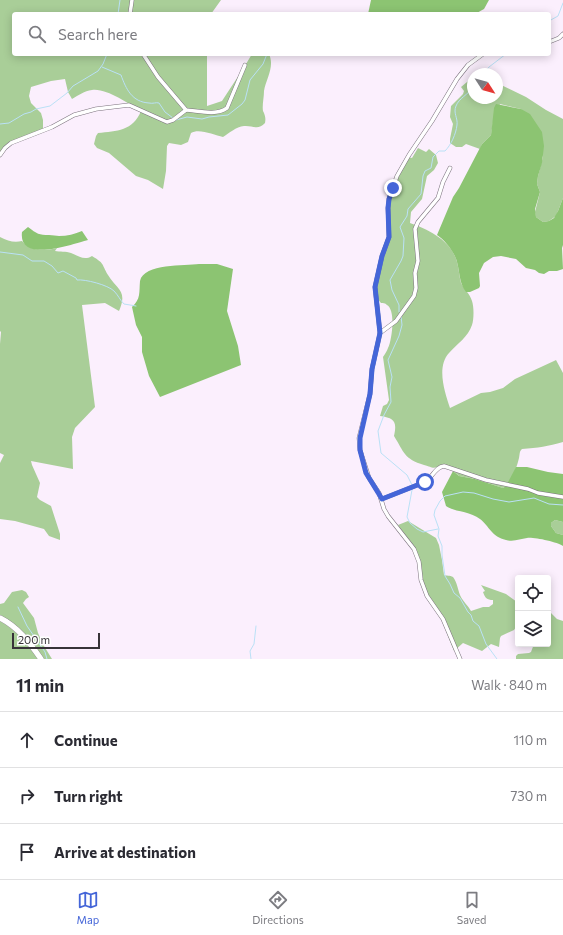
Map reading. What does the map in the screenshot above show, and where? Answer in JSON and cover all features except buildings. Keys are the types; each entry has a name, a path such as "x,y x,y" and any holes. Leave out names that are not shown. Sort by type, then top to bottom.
{"main road":[{"path":"0,618 21,633 40,658"}],"street":[{"path":"130,12 132,0"},
{"path":"551,41 559,38 563,34"},
{"path":"144,56 158,77 186,110"},
{"path":"460,659 443,619 427,596 421,580 417,555 409,542 384,510 382,499 366,473 359,443 360,432 370,394 372,369 380,333 375,287 382,256 389,237 388,203 397,176 419,138 432,121 457,79 468,65 480,56"},
{"path":"0,155 11,143 52,127 74,115 96,109 128,106 167,122 173,120 186,110 210,112 220,111 227,108 245,65"},
{"path":"380,333 396,321 414,296 416,288 414,273 418,261 415,229 418,222 438,198 443,182 450,168"},
{"path":"382,499 425,482 438,468 444,466 486,480 538,493 563,496"}],"green space":[{"path":"0,0 221,0 212,12 12,12 12,56 207,56 207,106 222,101 251,56 270,56 271,59 271,68 264,91 263,111 265,115 265,123 260,127 241,127 233,130 223,137 198,131 191,133 188,142 181,145 169,143 167,146 166,171 163,189 148,180 136,176 109,153 97,148 94,144 98,133 124,129 134,123 141,111 104,91 86,91 72,99 68,92 65,79 51,81 31,87 29,96 31,103 41,113 43,129 23,140 10,144 0,157"},
{"path":"371,0 489,0 484,9 479,12 368,12"},
{"path":"467,82 467,104 500,104 493,122 491,135 482,144 480,149 466,144 462,147 456,147 450,143 453,124 450,117 451,106 463,94 464,91 461,87"},
{"path":"503,86 526,97 563,119 563,198 556,216 549,221 543,222 536,217 535,212 540,192 537,184 543,157 521,109 500,104 503,104"},
{"path":"496,104 521,109 530,114 542,132 544,146 537,184 540,192 535,209 536,217 543,222 554,218 563,198 563,269 549,271 544,274 526,268 516,259 501,256 493,257 484,263 479,273 479,288 466,292 452,251 437,235 453,197 482,144 491,135 494,108"},
{"path":"418,148 426,152 429,149 436,155 438,163 434,170 427,176 422,199 411,212 410,223 432,233 445,242 450,248 457,262 461,283 472,301 474,313 470,329 465,337 449,353 443,365 443,380 450,408 481,393 503,388 515,379 556,360 563,373 563,442 543,447 522,449 513,474 509,482 503,488 475,479 459,476 451,469 442,465 433,468 417,463 405,454 394,436 394,422 389,418 380,416 383,406 387,404 389,400 383,357 387,350 392,332 392,313 386,304 381,303 375,296 381,264 389,241 388,209 396,182 408,157 412,158"},
{"path":"28,227 36,233 58,236 71,235 82,231 88,240 59,248 37,250 29,247 23,242 22,232"},
{"path":"0,237 16,242 22,241 26,245 38,250 57,248 55,251 69,252 82,258 92,256 102,264 111,280 122,294 119,311 105,303 82,305 95,407 75,428 72,437 73,469 31,461 40,483 37,497 51,506 60,534 60,540 49,536 44,529 15,521 0,519 0,463 4,455 0,453"},
{"path":"217,264 233,269 227,311 238,346 241,365 160,397 149,376 142,352 142,337 136,325 132,307 138,298 140,281 143,275 149,271 166,266"},
{"path":"516,467 527,467 563,474 563,522 555,520 551,523 551,526 556,533 563,535 563,546 551,541 535,538 512,541 501,539 476,516 446,506 442,492 453,471 459,476 475,479 503,488 506,486"},
{"path":"555,520 563,522 563,535 556,533 551,526 551,523"},
{"path":"408,521 436,538 439,545 444,575 453,577 456,581 461,597 471,611 483,607 489,607 493,604 493,600 486,598 483,592 485,591 481,585 506,594 515,601 515,628 501,636 499,647 491,644 482,651 463,643 454,651 442,621 431,603 422,581 418,554 398,525"},
{"path":"22,590 26,592 29,597 23,603 34,618 38,633 52,659 43,659 34,645 20,629 0,616 0,604 4,603 12,592"},
{"path":"551,613 557,619 563,621 563,659 516,659 518,654 531,652 533,647 551,647"},
{"path":"0,621 17,633 38,659 0,659"}],"waterway":[{"path":"118,12 120,0"},
{"path":"551,20 558,16 563,3"},
{"path":"0,124 9,123 36,109 50,106 67,93 73,86 98,71 106,56"},
{"path":"176,120 187,117 202,119 228,115 245,100 250,80 263,64 266,56"},
{"path":"488,68 503,56"},
{"path":"102,67 121,75 130,94 138,100 143,102 159,103 165,112 173,118"},
{"path":"399,312 399,305 392,290 390,280 403,256 404,238 400,227 407,216 408,209 421,194 423,176 425,171 431,168 433,157 439,151 445,151 453,139 457,125 455,109 457,103 467,94"},
{"path":"0,252 23,255 32,261 44,261 52,266 58,273 63,271 77,280 91,281 107,287 114,291 124,304 136,306"},
{"path":"401,316 402,325 399,336 388,360 392,377 390,387 391,402 378,431 381,453 407,475 412,485"},
{"path":"412,490 407,517 410,523 423,532 438,529"},
{"path":"497,659 486,644 479,626 473,621 471,615 460,598 454,593 445,576 442,546 438,536 439,529 434,515 435,510 445,496 463,492 474,493 509,502 534,498 549,504 563,505"},
{"path":"18,607 27,626 45,652 47,659"},
{"path":"251,659 250,651 254,644 256,626"}],"route":[{"path":"393,188 389,199 388,208 389,237 382,256 375,287 380,321 380,333 372,369 370,394 360,432 359,443 366,473 382,499 425,482"}]}
